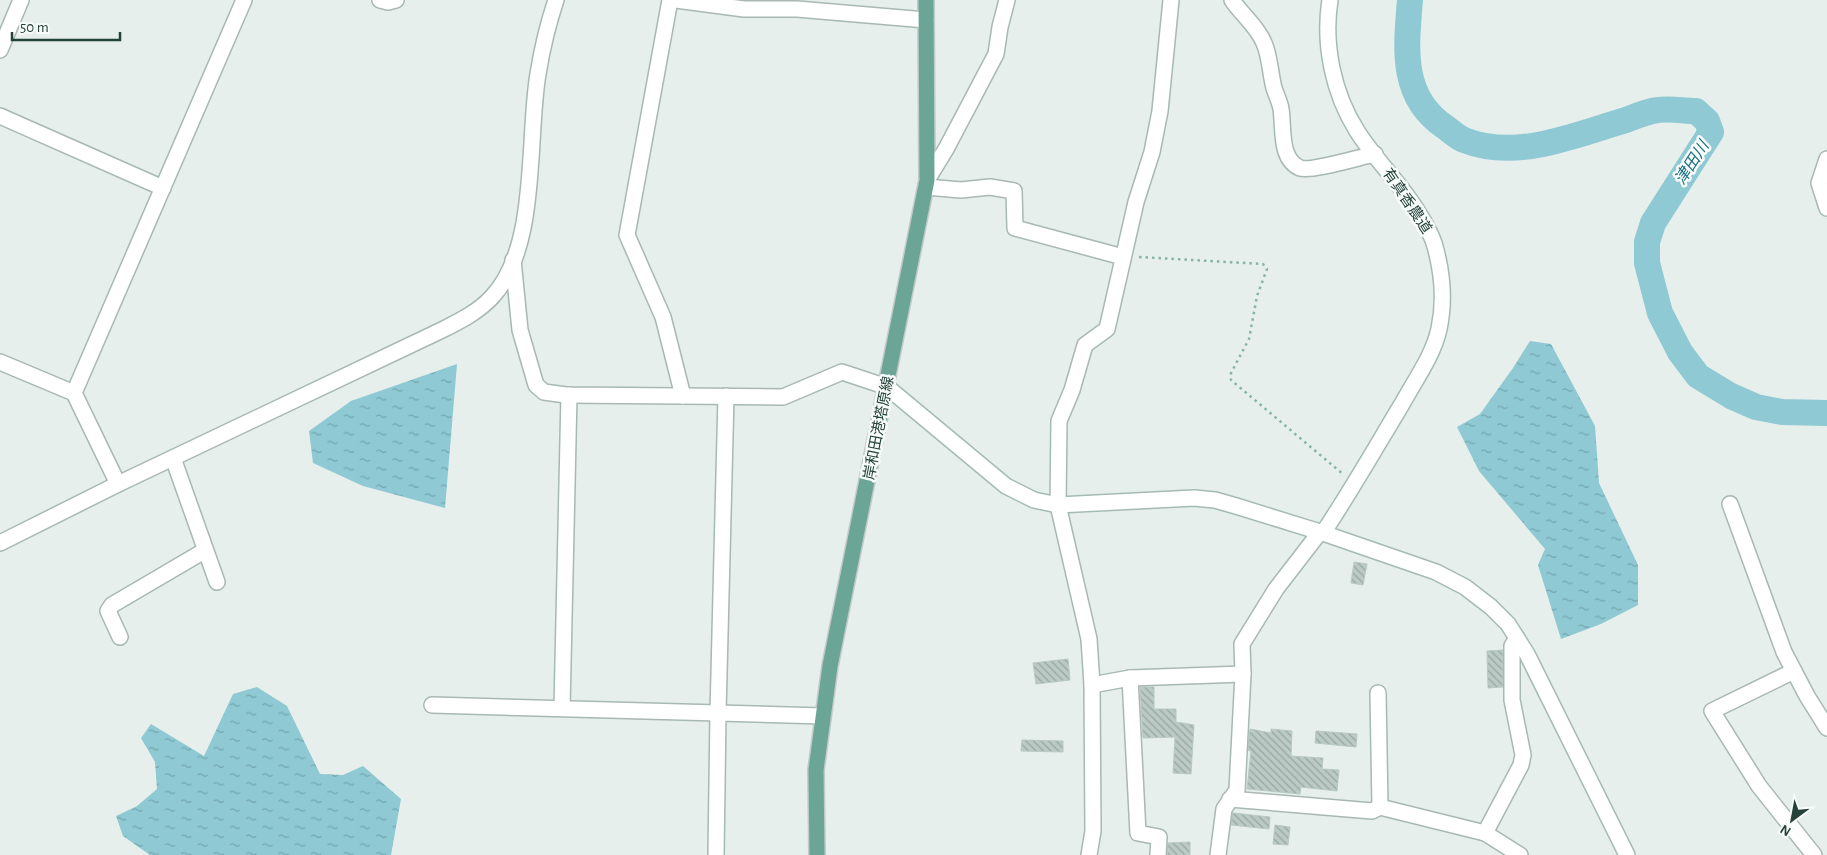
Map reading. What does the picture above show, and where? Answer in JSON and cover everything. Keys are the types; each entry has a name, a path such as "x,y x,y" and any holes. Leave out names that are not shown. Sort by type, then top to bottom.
{"main road":[{"name":"岸和田港塔原線","path":"817,855 816,770 830,666 926,184 926,0"}],"street":[{"path":"0,50 21,0"},
{"path":"74,393 244,0"},
{"path":"380,0 388,2 396,0"},
{"path":"0,543 118,484 442,330 471,315 493,296 508,274 519,244 526,209 538,74 556,0"},
{"path":"670,0 627,235 663,317 683,396"},
{"path":"676,0 744,9 797,5 926,20"},
{"path":"1007,0 1000,26 996,54 926,184 961,190 990,187 1014,191 1015,228 1123,256"},
{"path":"1089,855 1093,831 1092,685 1089,639 1058,505 1059,421 1072,390 1085,345 1107,329 1136,202 1152,152 1160,111 1171,0"},
{"path":"1232,0 1240,13 1255,28 1265,43 1274,87 1281,107 1286,151 1290,163 1302,169 1317,168 1375,154"},
{"name":"有真香農道","path":"1218,855 1224,809 1237,790 1243,674 1242,644 1276,589 1322,533 1355,484 1426,361 1438,331 1442,305 1441,274 1434,241 1411,201 1357,131 1342,104 1331,66 1328,35 1330,0"},
{"path":"0,116 162,188"},
{"path":"1827,159 1819,183 1827,208"},
{"path":"513,259 520,330 536,385 544,392 569,395 783,397 842,372 887,387 1006,486 1034,500 1058,505 1194,498 1215,500 1322,533 1436,572 1465,587 1492,606 1508,624 1528,654 1627,855"},
{"path":"0,362 74,393 118,484"},
{"path":"562,708 569,395"},
{"path":"716,855 726,396"},
{"path":"173,458 216,582"},
{"path":"1730,504 1784,652 1827,728"},
{"path":"120,637 108,611 112,604 204,551"},
{"path":"1485,833 1521,765 1523,755 1512,700 1512,646 1517,638"},
{"path":"1794,671 1712,711 1759,786 1814,855"},
{"path":"1092,685 1130,678 1243,674"},
{"path":"1130,678 1138,833 1159,837 1158,855"},
{"path":"1378,693 1380,807"},
{"path":"432,705 823,716"},
{"path":"1230,800 1372,811 1380,807 1485,833 1516,854"}],"path":[{"path":"1123,256 1263,264 1267,270 1257,296 1249,340 1231,373 1231,380 1355,484"}],"water":[{"path":"1530,341 1551,344 1595,426 1599,483 1638,565 1638,605 1601,624 1561,639 1538,565 1545,549 1479,471 1457,427 1480,414"},
{"path":"457,364 445,508 363,486 313,463 309,431 351,401"},
{"path":"257,687 287,706 320,774 343,775 363,766 401,799 391,855 150,855 123,836 116,816 137,806 157,789 155,762 141,738 151,724 204,756 233,694"}],"building":[{"path":"1354,562 1367,564 1363,585 1351,583"},
{"path":"1503,650 1503,687 1488,688 1487,651"},
{"path":"1068,659 1070,680 1036,684 1033,663"},
{"path":"1140,687 1154,687 1154,709 1176,709 1176,722 1194,725 1191,774 1173,773 1175,737 1143,738"},
{"path":"1250,729 1271,733 1271,729 1292,731 1291,756 1323,758 1322,769 1339,770 1337,791 1301,787 1300,794 1247,789 1251,751 1248,750"},
{"path":"1316,731 1357,734 1356,747 1315,743"},
{"path":"1022,740 1063,741 1063,752 1021,751"},
{"path":"1233,813 1270,817 1269,829 1231,825"},
{"path":"1275,825 1290,827 1288,845 1273,844"},
{"path":"1190,842 1190,855 1167,855 1168,843"}],"waterway":[{"name":"津田川","path":"1410,0 1407,53 1413,86 1420,101 1430,115 1464,140 1484,146 1504,148 1545,144 1663,109 1696,111 1707,121 1711,132 1653,223 1647,242 1647,263 1660,313 1680,352 1698,376 1731,396 1756,407 1782,412 1827,413"}]}
